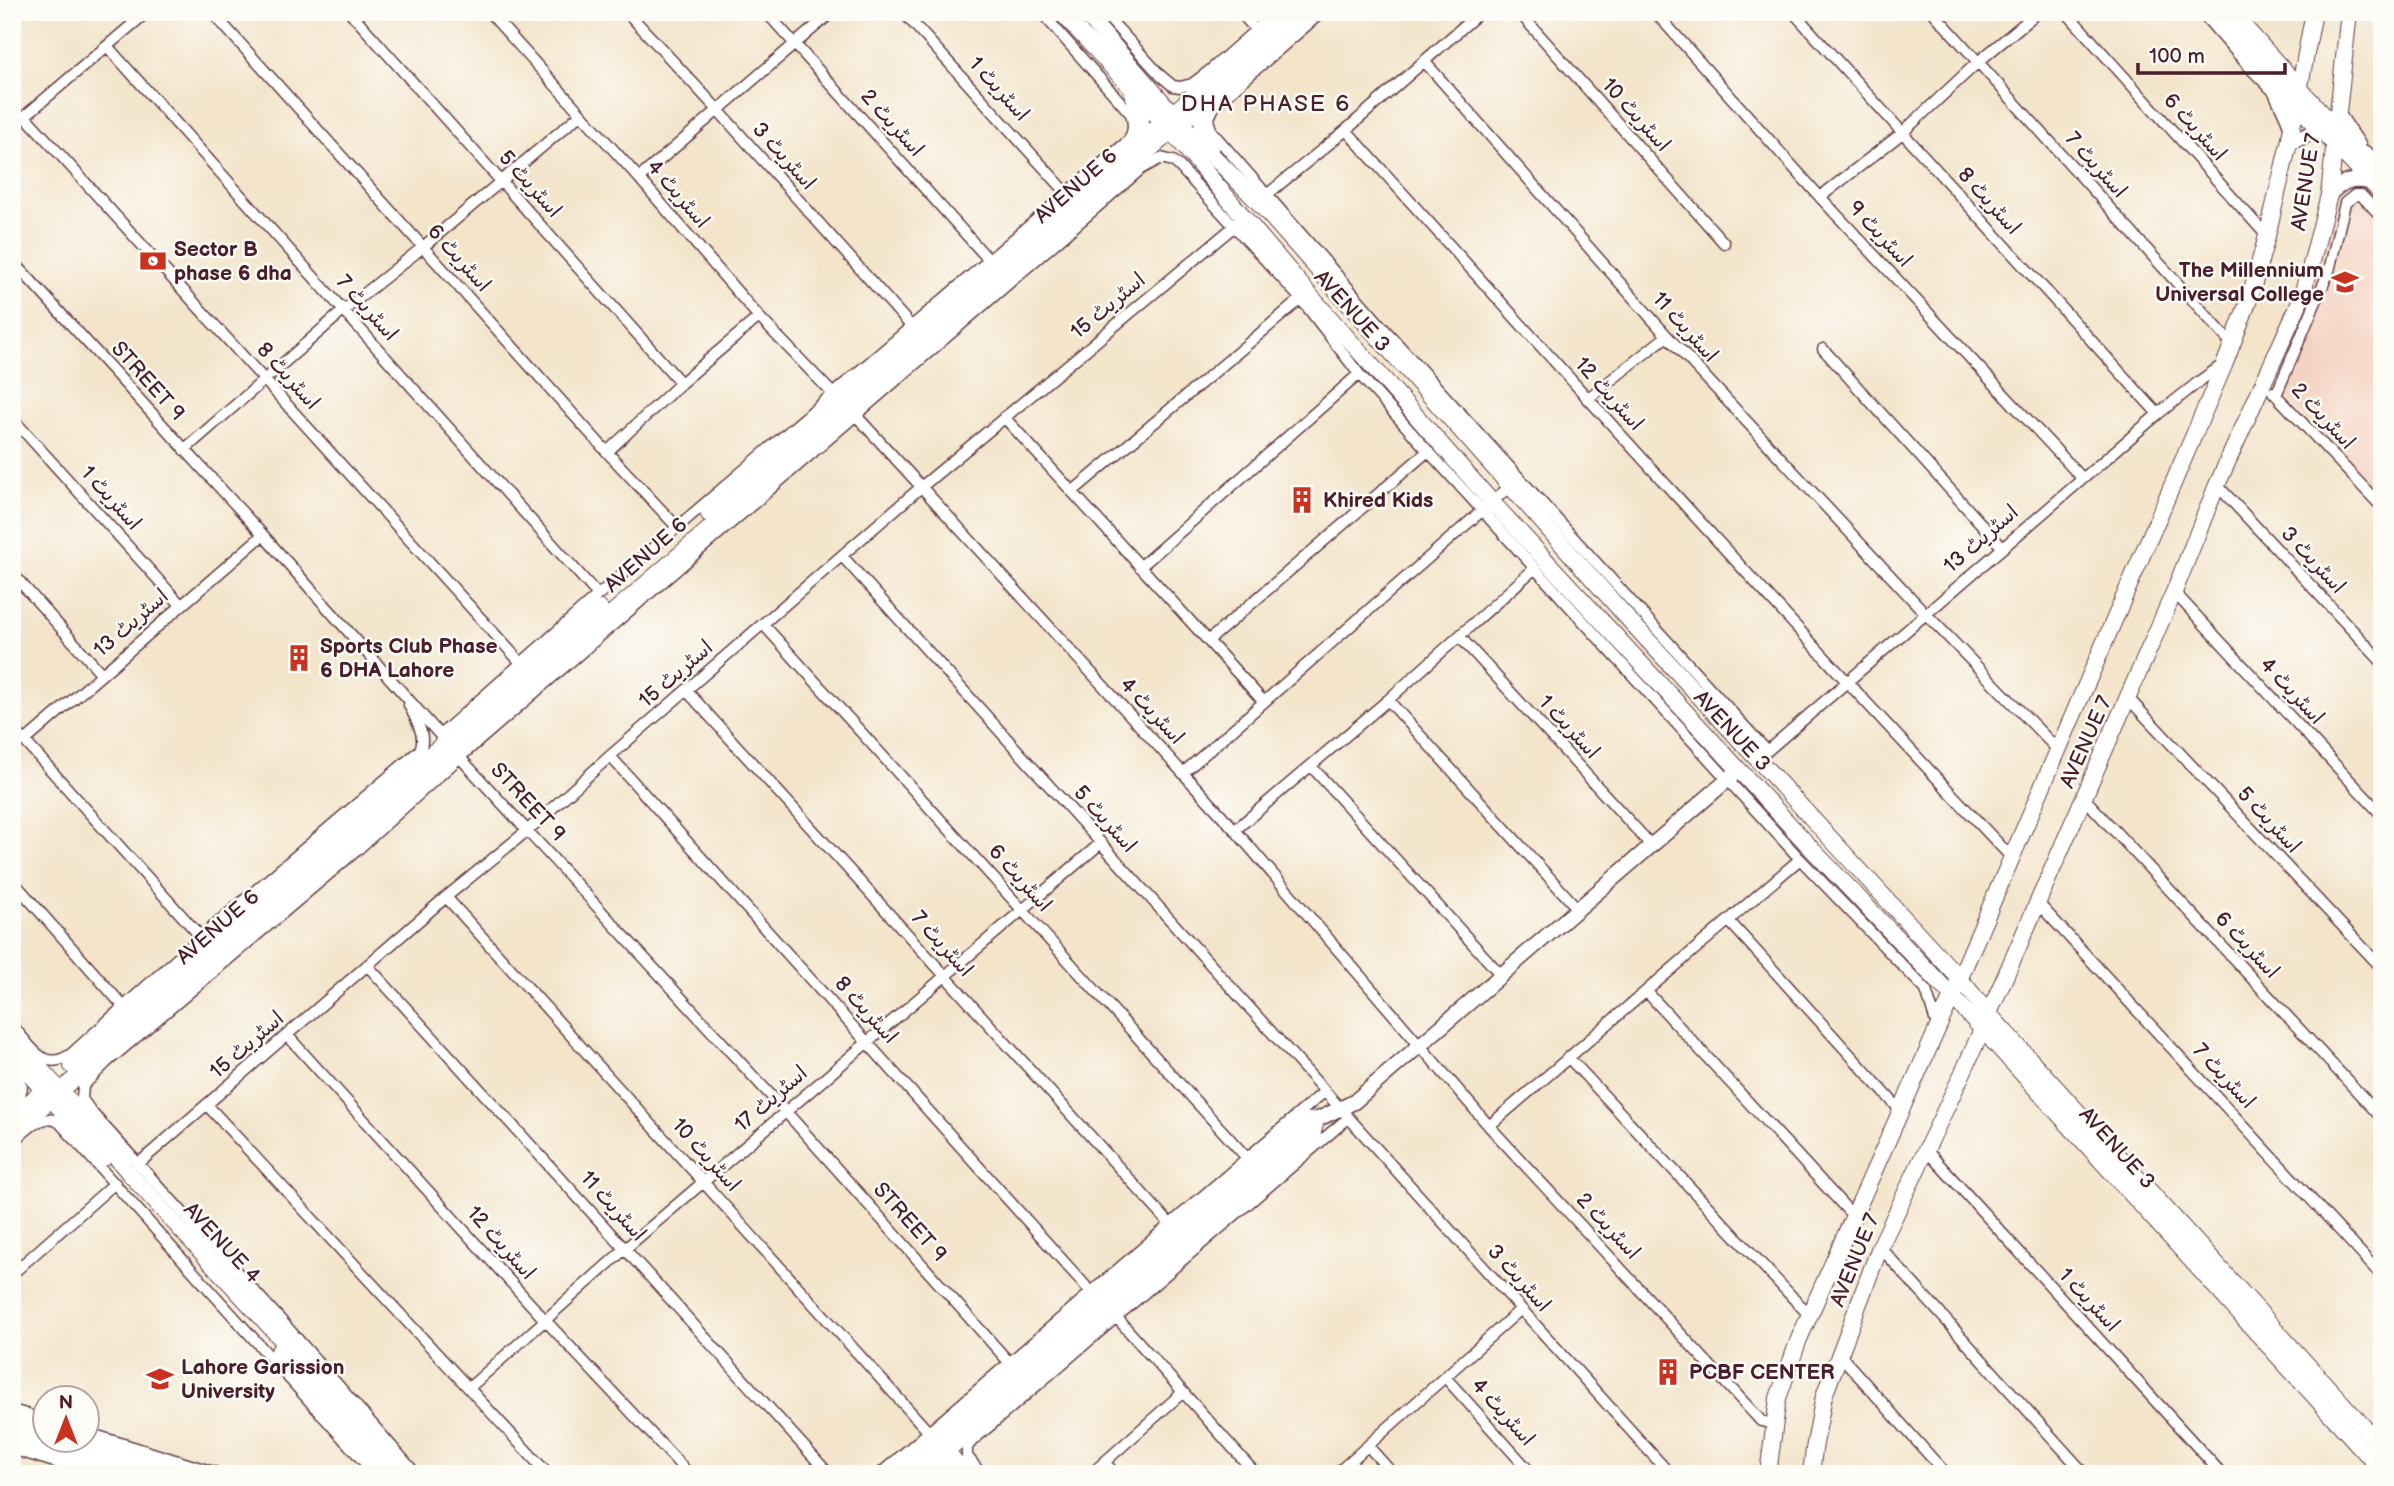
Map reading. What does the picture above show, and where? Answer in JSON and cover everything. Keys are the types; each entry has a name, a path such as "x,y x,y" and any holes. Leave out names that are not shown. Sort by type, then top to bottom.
{"main road":[{"name":"AVENUE 3","path":"1061,12 1137,72"},
{"name":"AVENUE 3","path":"1084,12 1137,72 1239,223 1486,505 1913,965 1984,1021 2382,1447"},
{"name":"AVENUE 6","path":"1219,82 1290,12"},
{"name":"AVENUE 6","path":"20,1117 1201,97 1310,12"},
{"path":"2213,12 2274,86 2303,98"},
{"path":"2231,12 2281,62 2303,98 2331,135 2378,185"},
{"name":"AVENUE 7","path":"1768,1474 1773,1424 1786,1374 1960,979 2225,363 2250,297 2290,135 2303,98 2314,12"},
{"name":"AVENUE 7","path":"1811,1474 1821,1408 1880,1247 1927,1151 2084,799 2174,592 2217,485 2298,306 2311,269 2329,195 2331,135 2338,110 2349,12"},
{"path":"1137,72 1174,94 1201,97 1201,125 1213,154"},
{"path":"1137,72 1143,147 1168,150 1198,166"},
{"name":"AVENUE 3","path":"1172,122 1263,198 1509,487 1960,979 1984,1021 2382,1471"},
{"path":"2331,135 2364,154 2378,185"},
{"name":"AVENUE 4","path":"12,1038 22,1065 52,1091 390,1474"},
{"path":"22,1065 49,1068 80,1066 75,1098 76,1118 47,1111 20,1117 22,1065"},
{"name":"AVENUE 4","path":"76,1118 405,1474"},
{"path":"896,1474 934,1446 1012,1366 1302,1122 1316,1120 1313,1132 1129,1300 969,1437 934,1446 920,1474"},
{"path":"12,1423 32,1429"},
{"path":"12,1438 130,1474"},
{"path":"934,1446 971,1471"},
{"path":"934,1446 947,1474"},
{"path":"102,1449 183,1474"}],"street":[{"path":"12,127 147,12"},
{"name":"اسٹریٹ 6","path":"212,12 678,528"},
{"name":"اسٹریٹ 5","path":"350,12 681,383"},
{"name":"اسٹریٹ 4","path":"489,12 639,178 759,317 844,404 1183,772 1421,1045"},
{"name":"اسٹریٹ 3","path":"627,12 911,326"},
{"name":"اسٹریٹ 2","path":"766,12 989,260"},
{"path":"639,178 832,12"},
{"name":"اسٹریٹ 1","path":"903,12 1066,192"},
{"path":"1041,12 1131,114 1134,124 1130,159"},
{"path":"1103,12 1137,72 1161,76 1173,86 1180,87 1219,82 1322,12"},
{"path":"1240,12 1256,30"},
{"path":"1276,12 1256,30 1219,82 1215,105 1208,120 1212,132 1263,198 1346,130 1480,12"},
{"name":"اسٹریٹ 10","path":"1519,12 1724,243"},
{"name":"اسٹریٹ 9","path":"1655,12 1819,197 2082,478"},
{"name":"اسٹریٹ 8","path":"1793,12 2158,414"},
{"name":"اسٹریٹ 7","path":"1933,12 2232,344"},
{"path":"1819,197 1901,134 1978,62 2038,12"},
{"name":"اسٹریٹ 6","path":"2066,12 2267,236"},
{"path":"2201,12 2252,70 2274,86 2285,108 2290,135 2331,135"},
{"path":"2240,12 2281,62 2302,59 2308,50"},
{"name":"اسٹریٹ 7","path":"107,46 598,596"},
{"name":"اسٹریٹ 11","path":"1424,61 1667,336 1925,613 2058,750"},
{"path":"2303,98 2330,104 2340,93"},
{"path":"2338,110 2364,154 2382,166"},
{"path":"184,450 343,311 581,114"},
{"name":"اسٹریٹ 8","path":"25,116 522,663"},
{"name":"اسٹریٹ 12","path":"1346,130 1587,399 2012,858"},
{"path":"450,746 522,663 678,528 844,404 911,326 1066,192 1130,159 1161,158 1173,161 1239,223 1359,374 1428,451 1486,505 1535,568 1734,775 1800,859 1913,965 1926,990 1938,1029"},
{"path":"2329,195 2344,181 2358,179 2378,185"},
{"path":"2276,395 2329,271 2345,203 2356,195 2361,195 2382,216"},
{"name":"اسٹریٹ 13","path":"1263,198 1767,751 2082,478 2158,414 2225,363"},
{"name":"اسٹریٹ 15","path":"138,1164 446,897 528,831 610,756 920,488 1239,223"},
{"name":"STREET 9","path":"12,260 450,746 786,1112 1012,1366"},
{"path":"1072,492 1301,299"},
{"path":"607,452 681,383 759,317"},
{"path":"1587,399 1667,336"},
{"path":"1823,349 2002,547"},
{"path":"1140,567 1359,374"},
{"name":"اسٹریٹ 2","path":"2264,382 2382,507"},
{"path":"1004,417 1263,701"},
{"name":"اسٹریٹ 1","path":"12,418 181,605"},
{"path":"1208,641 1428,451"},
{"name":"اسٹریٹ 3","path":"2217,485 2382,662"},
{"path":"1183,772 1509,487"},
{"path":"2373,497 2382,489"},
{"name":"اسٹریٹ 13","path":"25,741 262,535"},
{"name":"اسٹریٹ 5","path":"842,556 1343,1114"},
{"path":"1235,831 1388,700 1535,568"},
{"path":"12,573 101,673"},
{"name":"اسٹریٹ 4","path":"2174,592 2382,815"},
{"name":"اسٹریٹ 6","path":"763,624 1247,1158"},
{"name":"اسٹریٹ 1","path":"1459,636 1650,845"},
{"name":"اسٹریٹ 7","path":"686,691 1170,1224"},
{"path":"12,1025 39,1055 49,1062 59,1061 80,1066 123,1006 421,750 423,737 404,695"},
{"name":"اسٹریٹ 5","path":"2128,698 2382,968"},
{"path":"1388,700 1578,909"},
{"path":"12,727 201,937"},
{"name":"اسٹریٹ 8","path":"610,756 1091,1292"},
{"path":"1311,766 1501,975"},
{"path":"971,1471 966,1451 969,1437 1117,1318 1129,1300 1650,845 1734,775"},
{"name":"اسٹریٹ 6","path":"2084,799 2382,1118"},
{"name":"اسٹریٹ 17","path":"469,1388 626,1248 1101,843"},
{"path":"1489,1126 1800,859"},
{"path":"12,880 123,1006"},
{"name":"اسٹریٹ 10","path":"446,897 704,1182 934,1446"},
{"name":"اسٹریٹ 7","path":"2037,902 2382,1276"},
{"path":"1729,921 1901,1111"},
{"name":"اسٹریٹ 11","path":"367,965 829,1474"},
{"path":"1647,992 1854,1217"},
{"name":"اسٹریٹ 12","path":"287,1035 544,1319 689,1474"},
{"name":"اسٹریٹ 2","path":"1421,1045 1489,1126 1761,1421 1773,1424"},
{"path":"1569,1058 1810,1316"},
{"path":"1012,1366 1091,1292 1324,1092"},
{"path":"207,1105 548,1474"},
{"path":"1316,1120 1323,1115 1343,1114"},
{"name":"اسٹریٹ 3","path":"1343,1114 1670,1474"},
{"path":"12,1143 20,1117"},
{"path":"76,1118 138,1164 287,1327 416,1474"},
{"path":"76,1118 115,1184 375,1474"},
{"name":"اسٹریٹ 1","path":"1927,1151 2222,1474"},
{"path":"12,1274 115,1184"},
{"path":"1880,1247 2085,1474"},
{"path":"1336,1474 1521,1308"},
{"path":"1117,1318 1256,1474"},
{"path":"1840,1355 1946,1474"},
{"name":"اسٹریٹ 4","path":"1445,1377 1532,1474"},
{"path":"1091,1474 1182,1393"},
{"path":"12,1410 32,1416"},
{"path":"102,1437 220,1474"},
{"path":"880,1474 934,1446"},
{"path":"1368,1446 1393,1474"},
{"path":"12,1449 94,1474"},
{"path":"1104,1462 1115,1474"}],"shaded area":[{"name":"The Millennium Universal College","path":"2358,182 2369,189 2382,205 2382,485 2374,493 2269,380 2281,359 2340,188"}],"place":[{"name":"Sector B phase 6 dha","path":"153,261"},
{"name":"The Millennium Universal College","path":"2345,282"},
{"name":"Khired Kids","path":"1302,500"},
{"name":"Sports Club Phase 6 DHA Lahore","path":"299,658"},
{"name":"PCBF CENTER","path":"1668,1372"},
{"name":"Lahore Garission University","path":"160,1379"}],"district":[{"name":"DHA PHASE 6","path":"1266,104"}]}
